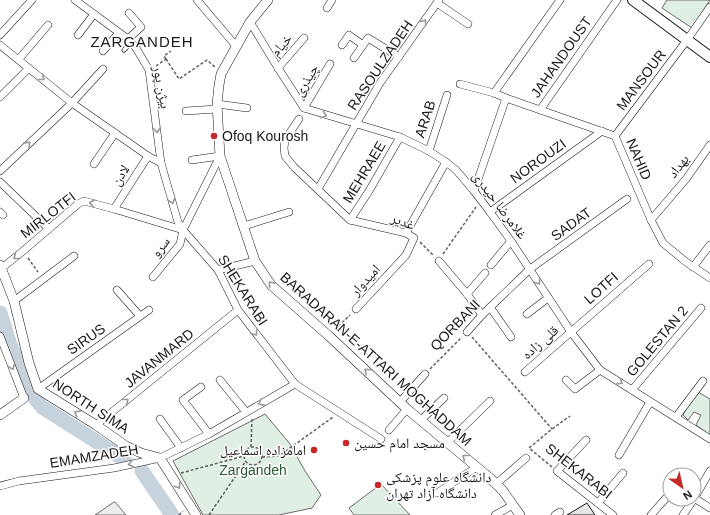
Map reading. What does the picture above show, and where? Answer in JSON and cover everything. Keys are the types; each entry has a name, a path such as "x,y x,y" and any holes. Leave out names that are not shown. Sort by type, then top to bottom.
{"main road":[{"path":"633,0 710,57"}],"street":[{"path":"0,35 32,0"},
{"name":"بیژن پور","path":"76,0 130,41 136,48 148,70 161,163"},
{"path":"197,0 236,46"},
{"name":"BARADARAN-E-ATTARI MOGHADDAM","path":"268,0 250,22 221,74 217,106 220,156 255,260 271,285 329,336 407,409 496,484 503,491 520,515"},
{"path":"327,8 332,0"},
{"path":"494,93 560,0"},
{"name":"JAHANDOUST","path":"540,110 617,0"},
{"path":"438,2 468,24"},
{"name":"RASOULZADEH","path":"318,189 380,83 438,2"},
{"name":"MANSOUR","path":"615,136 710,7"},
{"path":"129,13 141,27 130,41"},
{"path":"78,35 94,14"},
{"path":"250,22 304,108"},
{"path":"19,59 48,25"},
{"path":"103,51 119,33"},
{"path":"342,45 349,35 363,45"},
{"name":"خیام","path":"278,68 304,38"},
{"path":"354,58 368,38 399,57"},
{"path":"0,45 72,103 148,156 161,163"},
{"name":"چیذری","path":"304,108 330,64"},
{"path":"0,97 29,68"},
{"path":"0,171 72,103 102,69"},
{"name":"NAHID","path":"460,84 494,93 615,136 651,220 663,243 686,262 710,278"},
{"name":"ARAB","path":"428,151 447,95"},
{"path":"474,190 506,98"},
{"path":"186,111 217,106 247,108"},
{"name":"غلامرضا حیدری","path":"304,108 400,137 428,151 456,170 474,190 511,241 571,332 600,370 710,439"},
{"path":"299,118 285,140 285,156 294,167 350,220"},
{"name":"NOROUZI","path":"490,212 602,131"},
{"path":"94,164 115,133"},
{"name":"MEHRAEE","path":"350,220 369,191 400,137"},
{"name":"بهداد","path":"651,220 686,179 710,145"},
{"name":"لادن","path":"114,209 148,156"},
{"path":"192,160 220,156"},
{"name":"سرو","path":"153,277 180,244 183,230 220,156"},
{"path":"406,233 446,162"},
{"name":"SHEKARABI","path":"161,163 178,222 183,230 218,270 238,310 295,384 338,413 381,439"},
{"path":"0,182 49,230"},
{"name":"SADAT","path":"530,269 627,199"},
{"name":"MIRLOTFI","path":"1,266 23,251 78,204 84,201 89,201 183,230"},
{"path":"244,226 289,212"},
{"name":"غدیر","path":"350,220 406,233 414,238"},
{"name":"امیدوار","path":"356,309 406,255 414,238"},
{"path":"491,265 511,241"},
{"path":"693,267 710,245"},
{"path":"14,301 74,256"},
{"path":"218,270 255,260"},
{"path":"439,261 467,294 482,315"},
{"name":"LOTFI","path":"571,332 649,264"},
{"name":"NORTH SIMA","path":"1,266 14,301 29,363 38,389 96,425 126,446 141,453 160,458"},
{"name":"QORBANI","path":"467,332 490,307 530,269"},
{"path":"467,294 485,273"},
{"path":"117,290 140,316"},
{"path":"527,314 548,298"},
{"path":"490,307 511,337"},
{"name":"GOLESTAN 2","path":"632,390 701,308"},
{"name":"SIRUS","path":"38,389 149,310"},
{"name":"JAVANMARD","path":"96,425 238,310"},
{"name":"قلی زاده","path":"525,372 571,332"},
{"path":"0,336 24,398 0,416"},
{"path":"566,380 575,389 600,370"},
{"path":"400,402 425,374"},
{"path":"220,380 250,410"},
{"path":"676,417 703,381"},
{"name":"EMAMZADEH","path":"0,486 19,481 114,468 160,458 208,434 295,384"},
{"path":"201,387 183,400 208,434"},
{"path":"421,420 444,398"},
{"path":"447,443 490,401"},
{"path":"619,455 650,402"},
{"path":"389,430 407,409"},
{"path":"160,419 181,448"},
{"path":"556,471 586,440"},
{"path":"160,458 196,515"},
{"path":"496,484 526,458"},
{"path":"437,493 477,467"},
{"name":"SHEKARABI","path":"556,471 613,515"},
{"path":"702,485 710,471"},
{"path":"598,503 623,473"},
{"path":"650,515 662,502"},
{"path":"495,515 513,505"}],"lane":[{"path":"124,50 130,41"}],"path":[{"path":"171,51 164,56 179,79 207,60"},
{"path":"148,70 166,59"},
{"path":"439,261 481,200"},
{"name":"غدیر","path":"414,238 422,243 439,261"},
{"path":"23,251 43,279"},
{"name":"امیدوار","path":"329,336 356,309"},
{"path":"467,332 552,429 570,416"},
{"name":"QORBANI","path":"425,374 467,332"},
{"path":"250,410 251,447"},
{"path":"262,457 279,456 338,413"},
{"name":"SHEKARABI","path":"552,429 529,448 556,471"},
{"path":"251,447 259,449 262,457 257,464 251,464 246,461 244,456 246,450 251,447"},
{"path":"172,476 244,456"},
{"path":"209,515 246,461"}],"green space":[{"path":"667,0 710,0 692,28 662,8"},
{"path":"698,392 710,399 710,435 696,425 701,415 694,412 688,420 683,415 688,405"},
{"name":"Zargandeh","path":"265,414 290,444 305,471 321,495 312,508 279,515 203,515 173,461"},
{"path":"381,484 410,515 354,515 349,508"}],"shaded area":[{"path":"114,502 126,515 95,515"}],"building":[{"path":"587,503 595,515 567,515"}],"waterway":[{"path":"0,313 10,345 19,366 32,394 42,407 124,459"},
{"path":"142,471 172,515"}],"place":[{"name":"Ofoq Kourosh","path":"214,136"},
{"name":"مسجد امام حسین","path":"346,443"},
{"name":"امامزاده اسماعیل","path":"314,450"},
{"name":"دانشگاه علوم پزشکی دانشگاه آزاد تهران","path":"378,485"}],"district":[{"name":"ZARGANDEH","path":"142,41"}]}
